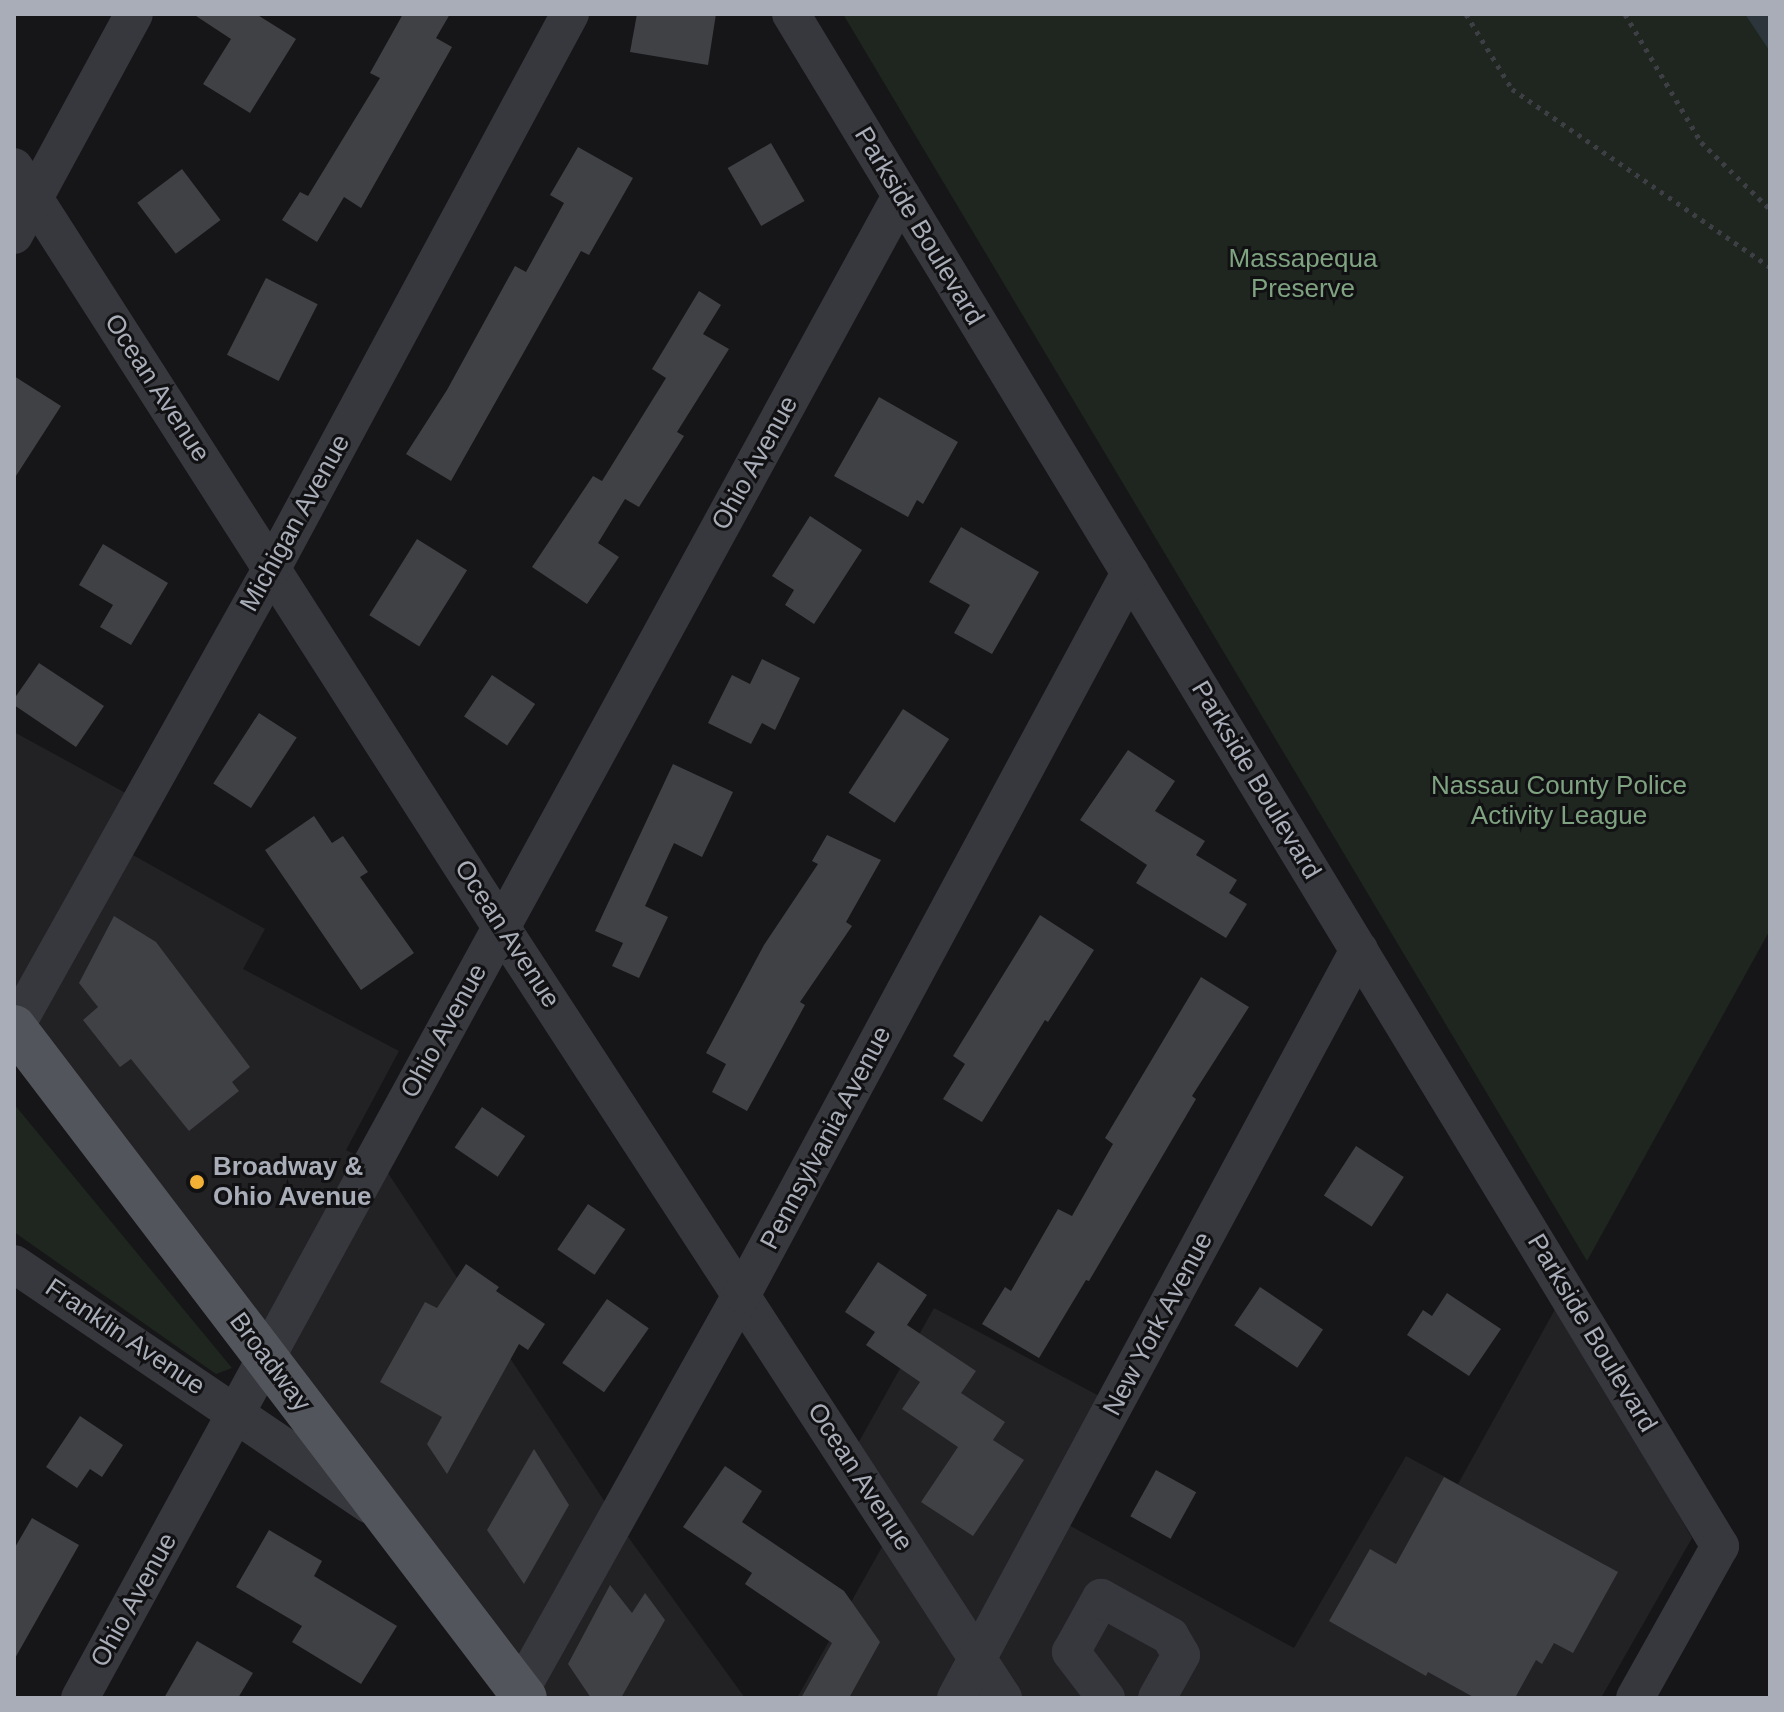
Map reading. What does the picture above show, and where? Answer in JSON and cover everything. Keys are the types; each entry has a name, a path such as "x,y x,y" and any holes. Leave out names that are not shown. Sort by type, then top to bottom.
{"main road":[{"name":"Broadway","path":"14,1028 520,1695"}],"street":[{"path":"14,235 24,183 134,14"},
{"name":"Michigan Avenue","path":"14,1028 273,566 570,14"},
{"name":"Parkside Boulevard","path":"791,14 1720,1546 1635,1698"},
{"name":"Ocean Avenue","path":"24,183 273,566 501,927 1003,1698"},
{"name":"Ohio Avenue","path":"80,1698 901,196"},
{"name":"Pennsylvania Avenue","path":"520,1695 742,1294 1130,573"},
{"name":"New York Avenue","path":"956,1698 1359,950"},
{"name":"Franklin Avenue","path":"14,1264 237,1411 387,1516"},
{"path":"1106,1698 1071,1652 1101,1598 1170,1636 1181,1655 1157,1698"}],"path":[{"path":"1466,14 1512,89 1770,267"},
{"path":"1625,14 1701,142 1770,209"}],"shaded area":[{"path":"1745,14 1770,14 1770,52 1769,50"},
{"path":"14,732 133,797 108,841 265,929 243,969 399,1051 346,1150 386,1170 626,1534 745,1698 537,1698 14,1005"},
{"path":"1558,1304 1692,1538 1601,1698 797,1698 882,1547 842,1472 934,1308 1103,1398 1043,1511 1294,1648 1406,1456 1458,1484"}],"green space":[{"name":"Massapequa Preserve","path":"843,14 1770,14 1770,930 1587,1261"},
{"path":"14,1104 232,1368 216,1374 14,1232"}],"building":[{"path":"193,14 256,14 296,39 250,113 203,84 231,39"},
{"path":"403,14 450,14 436,38 452,47 361,208 344,197 317,242 282,220 300,192 308,196 380,78 370,73"},
{"path":"637,14 716,14 708,65 630,52"},
{"path":"771,143 804,201 761,226 728,168"},
{"path":"578,147 633,178 589,255 581,251 451,481 406,454 447,390 515,266 526,272 564,203 550,195"},
{"path":"182,169 221,220 176,254 137,203"},
{"path":"266,278 318,304 279,381 227,355"},
{"path":"699,291 721,305 703,334 729,349 677,432 684,436 639,507 625,499 598,543 619,557 587,604 532,567 593,476 602,481 666,378 652,369"},
{"path":"14,376 61,406 14,479"},
{"path":"879,397 958,442 923,504 917,500 908,517 834,476"},
{"path":"810,516 862,550 814,624 785,605 794,590 772,576"},
{"path":"961,527 1039,572 992,654 954,633 970,605 929,582"},
{"path":"417,539 467,570 419,647 369,615"},
{"path":"103,544 168,583 131,645 100,627 113,605 79,585"},
{"path":"762,659 800,678 775,730 762,723 751,744 708,723 732,675 750,684"},
{"path":"39,663 104,706 76,747 14,705 14,699"},
{"path":"492,675 535,704 507,746 464,716"},
{"path":"903,709 949,739 895,823 849,793"},
{"path":"259,713 297,738 251,808 213,783"},
{"path":"1128,750 1175,781 1155,811 1205,841 1196,855 1237,880 1229,893 1247,904 1226,938 1136,883 1147,865 1080,820"},
{"path":"673,764 733,792 702,857 674,843 645,906 668,917 639,978 612,966 623,943 595,931"},
{"path":"314,816 332,843 343,836 368,872 360,877 414,953 361,990 265,850"},
{"path":"827,835 881,860 846,922 852,926 800,1002 805,1005 747,1111 712,1092 726,1064 706,1053 764,945 818,864 812,861"},
{"path":"1040,915 1094,950 1048,1022 1045,1020 982,1122 943,1099 965,1064 953,1056"},
{"path":"114,916 156,942 250,1067 232,1082 239,1091 189,1131 131,1059 120,1067 83,1020 98,1007 79,983"},
{"path":"1201,977 1249,1007 1192,1096 1196,1099 1089,1281 1086,1280 1039,1358 982,1324 1005,1287 1011,1291 1058,1209 1072,1216 1113,1144 1105,1138"},
{"path":"482,1107 525,1136 498,1177 455,1148"},
{"path":"1356,1146 1404,1177 1372,1227 1324,1195"},
{"path":"588,1204 625,1229 595,1275 557,1250"},
{"path":"878,1262 927,1295 907,1325 976,1371 961,1393 1005,1422 993,1440 1024,1460 973,1536 921,1502 958,1447 902,1409 920,1382 866,1345 875,1332 845,1312"},
{"path":"466,1264 499,1287 496,1291 545,1324 528,1350 519,1344 447,1474 427,1444 442,1417 380,1382 425,1302 437,1308"},
{"path":"1260,1287 1323,1329 1297,1368 1234,1325"},
{"path":"1447,1293 1501,1329 1469,1376 1407,1335 1423,1310 1432,1316"},
{"path":"607,1299 649,1328 604,1392 562,1363"},
{"path":"80,1416 123,1445 102,1477 90,1469 77,1488 46,1467"},
{"path":"534,1449 569,1505 524,1584 487,1530"},
{"path":"725,1466 762,1491 742,1522 844,1591 880,1642 849,1698 801,1698 832,1643 745,1584 752,1573 683,1527"},
{"path":"1156,1470 1196,1492 1171,1539 1130,1516"},
{"path":"1444,1477 1618,1572 1573,1653 1554,1643 1542,1664 1536,1660 1515,1698 1475,1698 1428,1672 1426,1676 1329,1621 1370,1549 1396,1564"},
{"path":"32,1518 79,1545 14,1660 14,1549"},
{"path":"269,1530 322,1561 314,1576 397,1626 361,1684 292,1642 302,1626 236,1587"},
{"path":"610,1585 632,1613 645,1593 665,1620 621,1698 591,1698 568,1664"},
{"path":"197,1641 253,1673 238,1698 164,1698"}],"place":[{"name":"Broadway & Ohio Avenue","path":"197,1182"}],"park label":[{"name":"Nassau County Police Activity League","path":"1559,801"}]}
